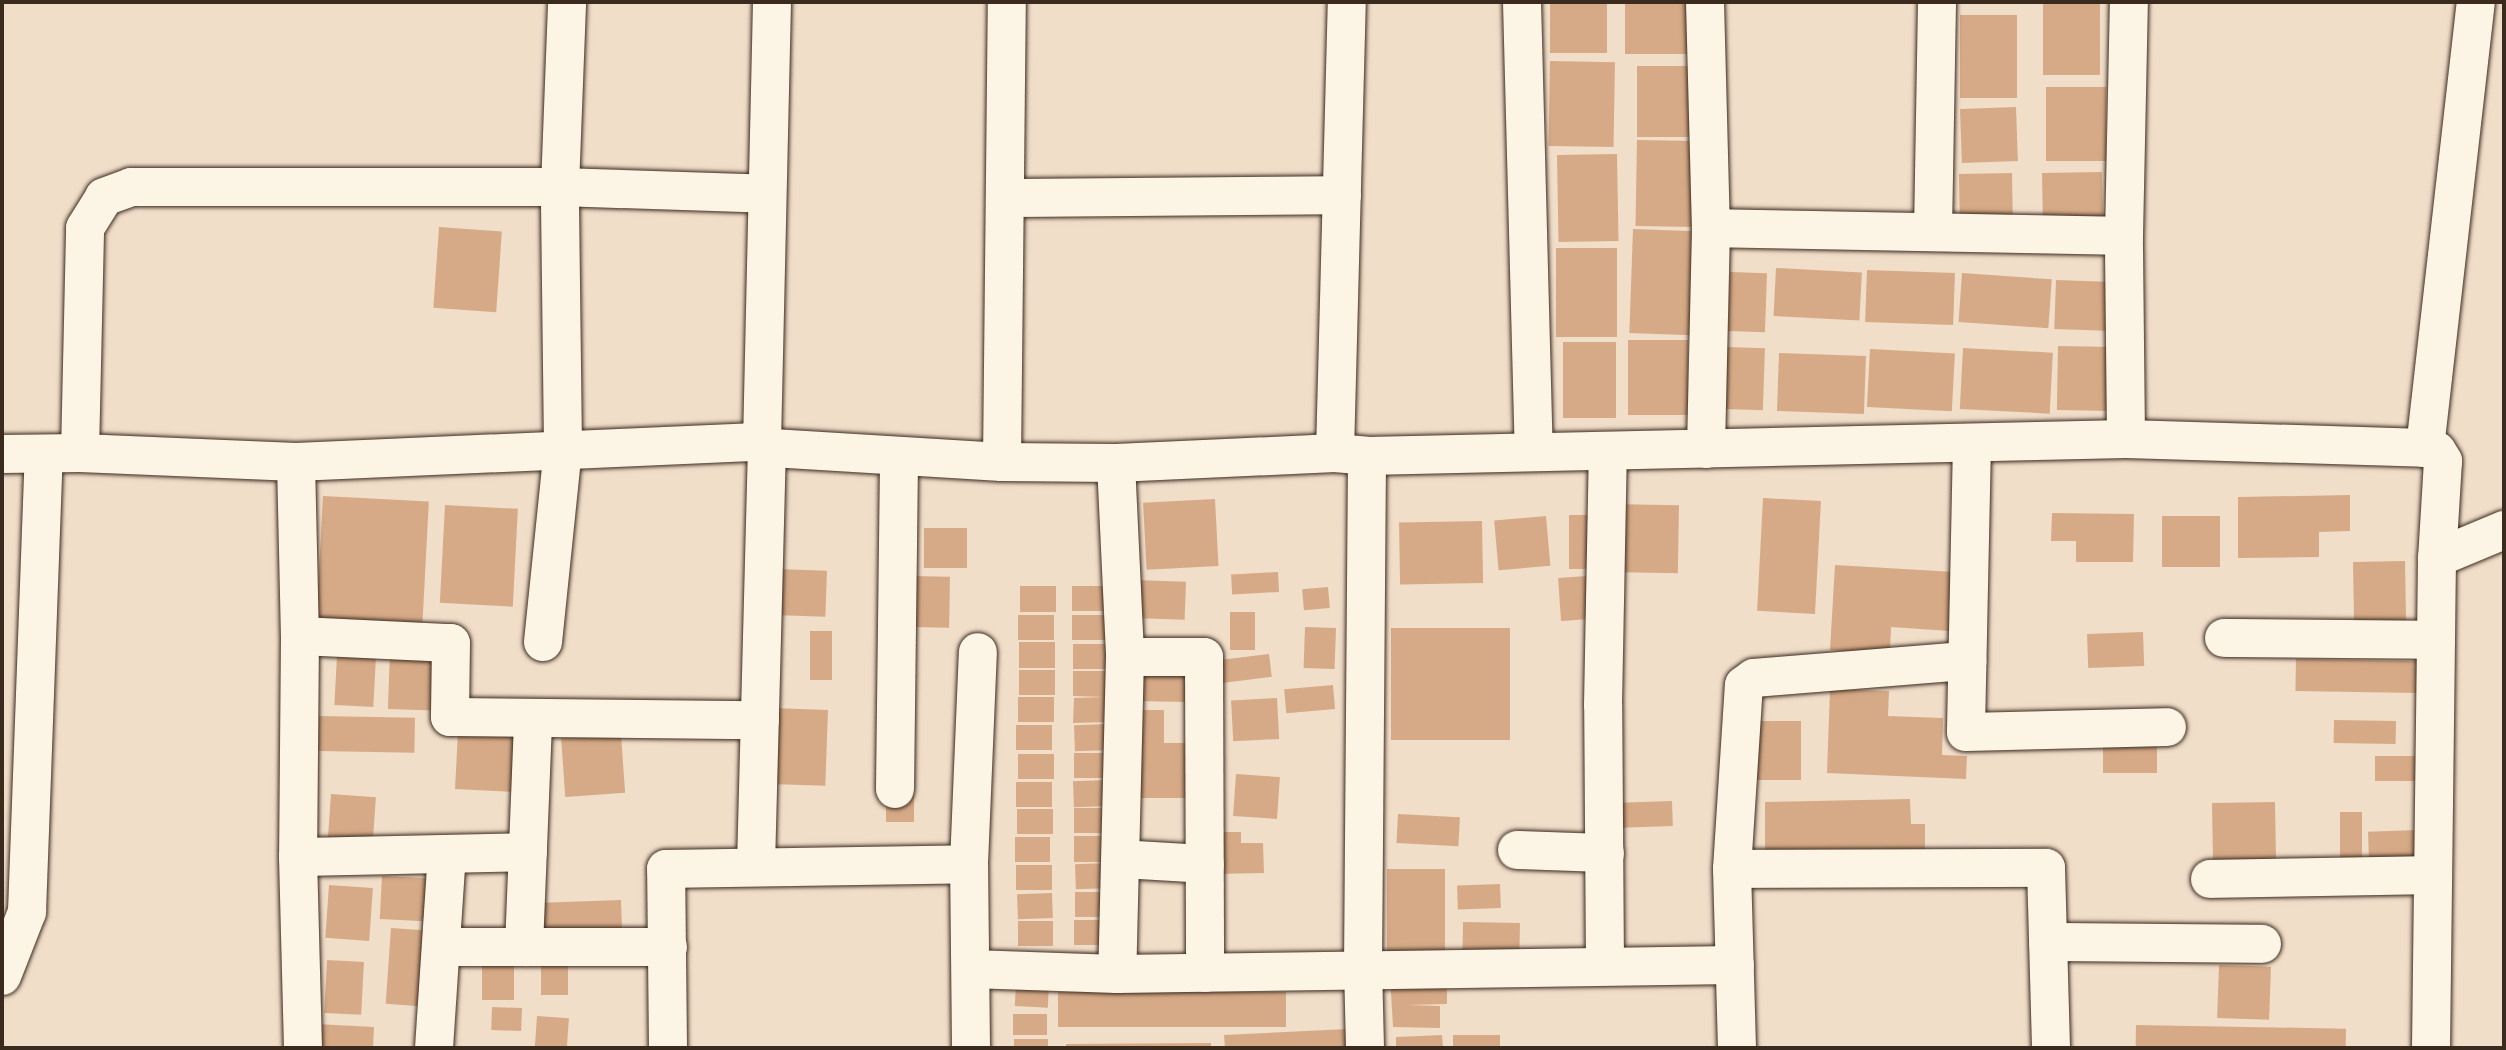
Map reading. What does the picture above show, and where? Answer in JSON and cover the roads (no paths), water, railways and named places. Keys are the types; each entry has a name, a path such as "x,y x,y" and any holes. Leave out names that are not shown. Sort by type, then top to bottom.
{"street":[{"path":"543,642 563,448 560,187 567,2"},
{"path":"756,866 772,2"},
{"path":"1002,462 1007,2"},
{"path":"1347,2 1342,195 1365,1048"},
{"path":"1522,2 1534,452"},
{"path":"1705,2 1711,228 1706,449"},
{"path":"1933,232 1937,2"},
{"path":"2126,439 2124,236 2129,2"},
{"path":"2425,447 2476,2"},
{"path":"2,976 27,912 62,454 85,228 104,197 131,187 560,187 767,194"},
{"path":"1006,198 1342,195"},
{"path":"1711,228 2124,236"},
{"path":"2,454 296,462 563,448 765,444 1002,462 1116,463 1351,455 1608,452 2126,439 2425,447 2437,451 2443,461 2437,558 2431,1048"},
{"path":"1972,443 1966,732 2167,727"},
{"path":"1605,966 1603,705 1608,452"},
{"path":"895,789 899,456"},
{"path":"296,462 300,636 298,857 303,1048"},
{"path":"1116,463 1125,657 1117,974"},
{"path":"2437,558 2504,530"},
{"path":"300,636 451,643 450,717 760,720"},
{"path":"2224,638 2436,640"},
{"path":"971,1048 969,864 978,652"},
{"path":"1125,657 1204,657 1205,973"},
{"path":"1737,1048 1732,869 1744,685 1749,680 1967,661"},
{"path":"524,947 533,718"},
{"path":"1517,850 1605,853"},
{"path":"298,857 528,852"},
{"path":"434,1048 447,853"},
{"path":"1121,859 1205,864"},
{"path":"668,1048 666,869 969,864"},
{"path":"1732,869 2046,868 2050,1048"},
{"path":"2210,879 2432,875"},
{"path":"2048,942 2262,944"},
{"path":"442,947 668,947"},
{"path":"971,969 1117,974 1363,968 1735,965"}]}
